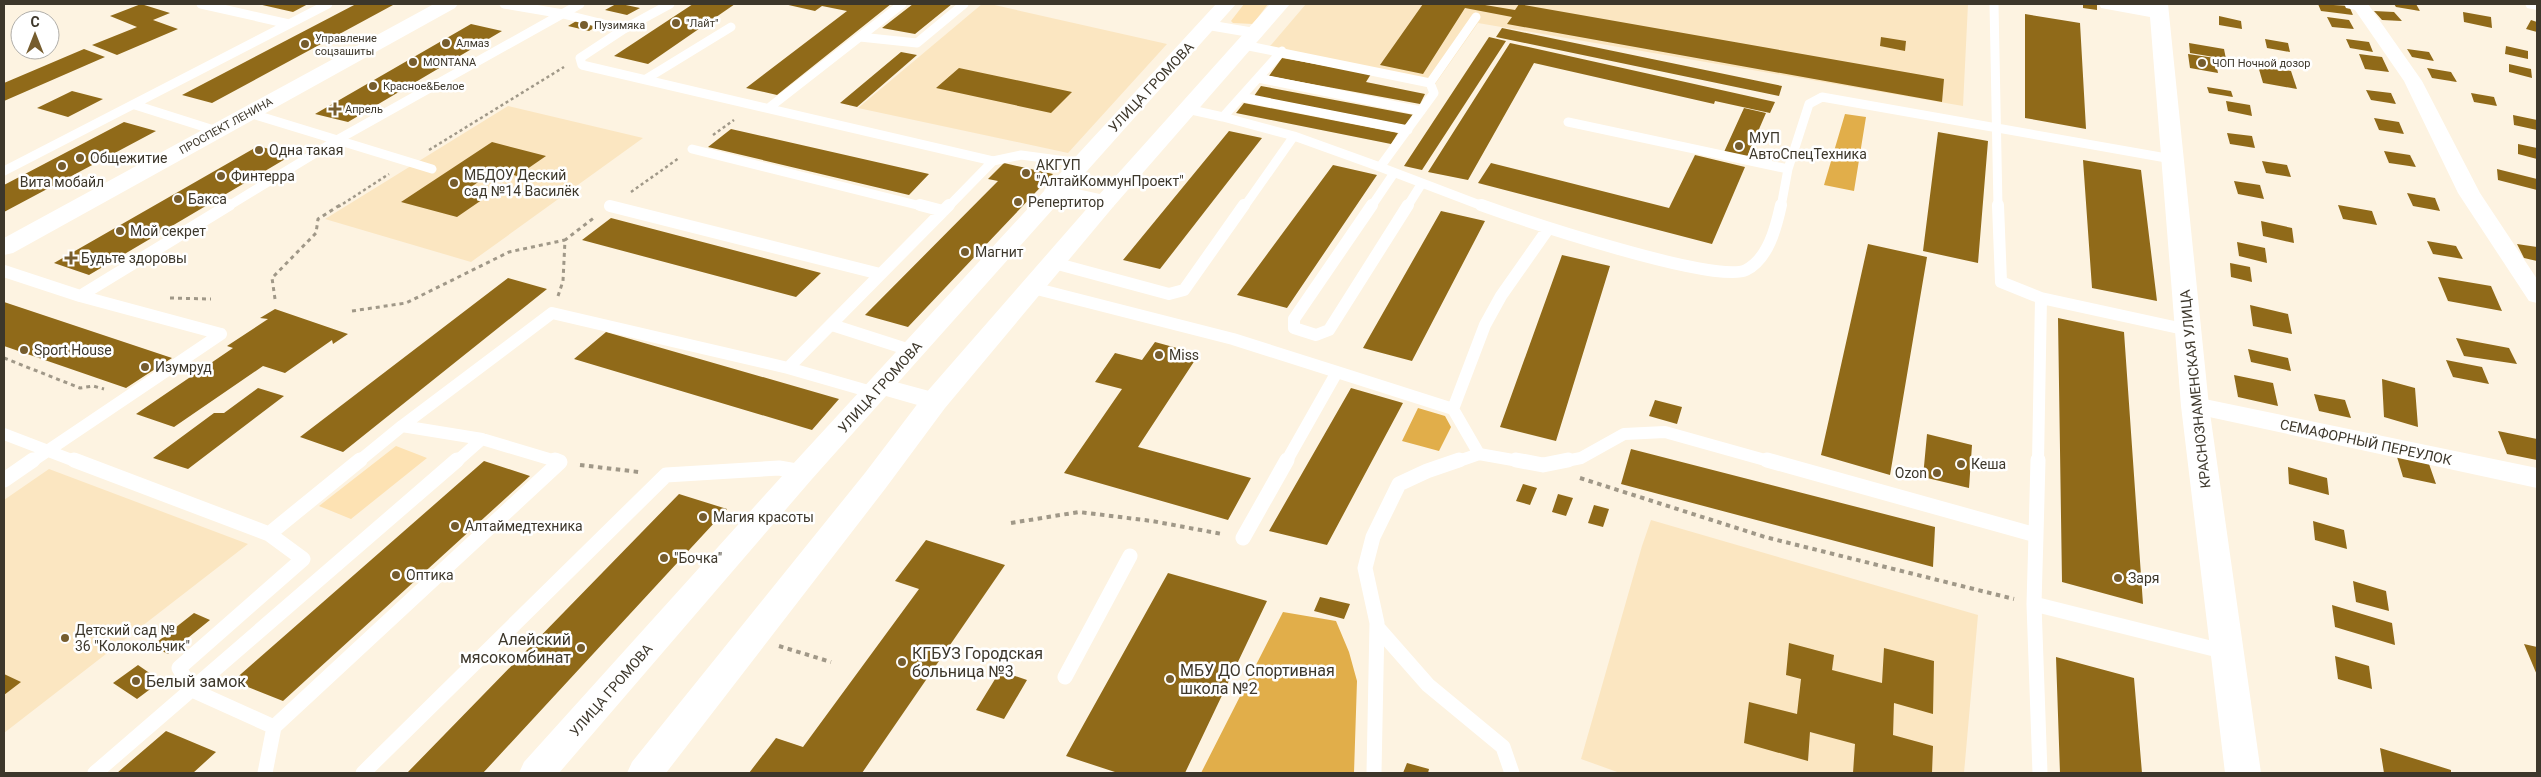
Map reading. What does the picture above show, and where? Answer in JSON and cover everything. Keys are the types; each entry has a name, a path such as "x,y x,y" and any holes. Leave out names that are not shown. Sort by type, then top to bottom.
{"street":[{"name":"ПРОСПЕКТ ЛЕНИНА","path":"4,248 448,4"},
{"name":"УЛИЦА ГРОМОВА","path":"537,773 802,472 913,351 1055,190 1226,4"},
{"path":"645,773 935,402 1105,202 1280,4"},
{"path":"2108,4 2158,8"},
{"path":"2352,4 2362,6 2413,81 2469,193 2537,296"},
{"name":"КРАСНОЗНАМЕНСКАЯ УЛИЦА","path":"2158,8 2195,406 2243,773"},
{"path":"1208,25 1250,39"},
{"path":"1055,190 1105,202"},
{"path":"878,389 935,402"},
{"name":"СЕМАФОРНЫЙ ПЕРЕУЛОК","path":"2195,406 2537,478"}],"lane":[{"path":"201,4 289,24"},
{"path":"4,171 328,4"},
{"path":"504,4 563,14 624,30"},
{"path":"80,296 337,140 580,4"},
{"path":"670,4 580,58 582,65 770,107 993,161 1021,155 1080,163"},
{"path":"770,107 902,4"},
{"path":"860,37 917,43 964,4"},
{"path":"1994,4 1995,127 2001,282 2041,298 2188,330"},
{"path":"1430,83 1476,18"},
{"path":"646,79 731,26"},
{"path":"1250,39 1282,51 1430,83"},
{"path":"1223,117 1282,51"},
{"path":"1258,78 1421,111"},
{"path":"1380,167 1434,93 1430,83"},
{"path":"1241,97 1408,130"},
{"path":"1187,109 1294,136 1548,229 1662,261 1718,271 1745,271 1760,259 1774,233 1788,169 1809,104 1822,97 2172,159"},
{"path":"135,105 194,122 217,131"},
{"path":"249,114 432,169"},
{"path":"1568,122 1788,169"},
{"path":"1054,264 1169,294 1184,290 1294,136"},
{"path":"692,149 943,211"},
{"path":"788,368 993,161"},
{"path":"1394,173 1294,319 1294,328 1316,335 1329,330 1422,183"},
{"path":"610,206 880,274"},
{"path":"1453,409 1485,325 1501,296 1548,229"},
{"path":"4,271 80,296 221,334 4,480"},
{"path":"1033,288 1233,340 1453,409 1479,454"},
{"path":"2040,773 2034,604 2041,298"},
{"path":"269,534 402,426 552,313 878,389"},
{"path":"832,325 913,351"},
{"path":"1243,538 1337,372"},
{"path":"402,426 482,439 560,462"},
{"path":"1374,773 1377,627 1365,568 1373,537 1399,484 1427,471 1479,454 1543,465 1581,458 1624,434 1665,432 2036,535"},
{"path":"4,434 47,452 269,534 303,559 179,668 192,690 274,727"},
{"path":"95,773 482,439"},
{"path":"265,773 274,727 560,462"},
{"path":"363,773 666,475 779,468 802,472"},
{"path":"1065,677 1130,556"},
{"path":"2034,604 2227,653"},
{"path":"1377,627 1428,685 1503,747 1512,773"}],"path":[{"path":"352,311 406,303 510,252 565,240"},
{"path":"4,358 80,388 93,386 129,397"},
{"path":"560,462 666,475"},
{"path":"1534,464 1765,537 2034,604"},
{"path":"1011,523 1079,512 1152,521 1243,538"},
{"path":"776,645 831,662"}],"shaded area":[{"path":"982,4 990,4 1167,44 1068,153 858,108"},
{"path":"1244,4 1268,4 1253,24 1233,23 1231,21"},
{"path":"1306,4 1968,4 1963,106 1478,23 1433,87 1265,52"},
{"path":"508,106 643,138 471,262 325,219"},
{"path":"1845,114 1866,117 1854,191 1824,185"},
{"path":"1418,408 1445,416 1451,427 1439,451 1402,441"},
{"path":"396,446 427,458 351,519 319,506"},
{"name":"Детский сад № 36 \"Колокольчик\"","path":"49,469 248,544 4,733 4,500"},
{"path":"1651,520 1978,615 1964,773 1620,773 1581,759"},
{"path":"1283,612 1336,621 1349,652 1357,681 1354,773 1201,773"}],"building":[{"path":"141,4 170,13 153,20 178,29 117,55 92,45 137,27 110,16"},
{"path":"258,4 308,4 293,12"},
{"path":"356,4 393,5 212,103 182,95"},
{"path":"616,4 640,8 627,15 605,10"},
{"path":"693,4 735,4 648,64 614,56"},
{"path":"784,4 891,4 777,95 746,88 847,11 822,6 815,11"},
{"path":"913,4 952,4 915,34 882,28"},
{"path":"1423,4 1479,4 1515,10 1519,4 1944,79 1942,102 1507,24 1512,17 1465,8 1423,74 1380,65"},
{"path":"2083,4 2097,4 2097,10 2083,8"},
{"path":"2318,4 2349,6 2353,15 2321,11"},
{"path":"2394,4 2416,4 2420,11 2396,7"},
{"path":"2374,11 2394,12 2402,21 2382,20"},
{"path":"2463,12 2491,17 2492,28 2464,22"},
{"path":"2025,14 2080,23 2086,129 2025,118"},
{"path":"2219,16 2241,21 2242,29 2219,25"},
{"path":"2327,17 2349,20 2354,29 2332,27"},
{"name":"Пузимяка","path":"578,20 599,25 589,31 568,26"},
{"path":"2531,20 2537,22 2537,32 2526,29"},
{"path":"471,24 502,31 348,122 315,114"},
{"path":"1502,28 1782,86 1779,96 1496,37"},
{"path":"1489,37 1506,41 1422,170 1404,166"},
{"path":"1881,37 1906,41 1905,51 1880,46"},
{"path":"2265,39 2288,43 2290,52 2267,48"},
{"path":"2346,39 2369,42 2373,52 2350,48"},
{"path":"1510,43 1775,102 1770,113 1715,101 1714,104 1534,63 1468,180 1428,172"},
{"path":"2189,43 2224,49 2226,59 2190,53"},
{"path":"2506,46 2528,51 2528,59 2505,54"},
{"path":"84,49 105,57 4,101 4,83"},
{"path":"2407,49 2429,52 2434,61 2412,57"},
{"path":"901,52 917,55 857,107 840,103"},
{"path":"2188,54 2215,58 2218,73 2190,68"},
{"path":"2359,54 2382,57 2389,72 2365,69"},
{"path":"1282,58 1371,74 1366,82 1425,94 1420,104 1269,76"},
{"path":"2509,64 2531,69 2532,78 2509,72"},
{"path":"2258,66 2291,71 2297,89 2263,83"},
{"path":"959,68 1072,92 1051,113 936,88"},
{"path":"2427,68 2451,72 2457,82 2432,78"},
{"path":"1261,86 1414,115 1408,126 1254,96"},
{"path":"2207,87 2231,91 2233,97 2209,93"},
{"path":"2366,90 2391,93 2396,104 2371,100"},
{"path":"72,91 103,99 68,117 37,108"},
{"path":"2471,93 2494,97 2497,106 2474,102"},
{"path":"2226,101 2250,105 2252,116 2228,111"},
{"path":"1244,103 1398,133 1391,144 1236,113"},
{"path":"1744,108 1766,113 1747,157 1724,152"},
{"path":"2513,115 2537,120 2537,130 2514,125"},
{"path":"2374,118 2399,122 2404,134 2379,130"},
{"name":"Общежитие","path":"124,122 156,131 4,212 4,185"},
{"path":"731,129 929,174 909,195 708,147"},
{"path":"1229,131 1262,138 1160,269 1123,260"},
{"path":"1938,132 1988,141 1978,263 1923,251"},
{"path":"2227,133 2252,136 2255,148 2230,144"},
{"name":"МБДОУ Деский сад №14 Василёк","path":"492,142 546,156 517,176 496,170 468,189 489,195 457,217 401,202"},
{"path":"2518,144 2537,148 2537,159 2518,154"},
{"path":"258,146 292,155 89,275 54,263"},
{"path":"2384,151 2410,155 2416,167 2389,163"},
{"path":"1695,155 1745,167 1712,244 1478,183 1491,163 1669,208"},
{"path":"2083,160 2141,170 2157,301 2092,288"},
{"path":"2262,161 2287,165 2291,177 2266,173"},
{"path":"1004,163 1053,174 908,327 865,315 998,181 988,179"},
{"path":"1333,165 1377,175 1287,308 1237,295"},
{"path":"2497,169 2537,179 2537,190 2498,180"},
{"path":"2234,181 2260,185 2264,199 2238,194"},
{"path":"2407,193 2435,198 2440,211 2413,206"},
{"path":"2338,205 2372,211 2377,225 2343,219"},
{"path":"1441,211 1485,221 1412,361 1363,348"},
{"path":"611,218 821,273 796,297 582,240"},
{"path":"2261,221 2292,228 2294,243 2263,236"},
{"path":"2427,241 2456,246 2463,259 2433,254"},
{"path":"2237,242 2265,248 2267,263 2239,256"},
{"path":"1868,244 1927,257 1890,475 1821,455"},
{"path":"2517,244 2537,247 2537,261 2524,258"},
{"path":"1562,255 1610,266 1556,441 1500,427"},
{"path":"2230,263 2250,267 2252,282 2231,277"},
{"path":"2438,277 2491,286 2502,311 2448,301"},
{"path":"508,278 547,289 343,452 300,437"},
{"path":"4,302 172,358 126,388 4,346"},
{"path":"2250,305 2288,314 2292,334 2253,326"},
{"path":"275,309 348,334 333,344 332,340 285,373 263,366 174,427 136,414 233,348 227,346 268,319 260,318"},
{"path":"2058,318 2124,332 2143,604 2062,582"},
{"path":"606,332 839,399 812,430 574,359"},
{"path":"2456,338 2509,348 2517,364 2464,356"},
{"path":"1155,342 1199,354 1138,447 1251,478 1228,520 1064,473 1122,389 1095,382 1115,353 1142,360"},
{"path":"2248,349 2288,358 2291,371 2251,362"},
{"path":"2446,360 2482,367 2489,384 2453,377"},
{"path":"2234,375 2273,383 2278,406 2238,397"},
{"path":"2382,379 2415,388 2418,427 2384,417"},
{"path":"258,388 284,396 188,469 153,458 214,413 224,413"},
{"path":"1351,388 1403,403 1327,545 1269,531"},
{"path":"2314,394 2345,400 2351,418 2319,411"},
{"path":"1655,400 1682,407 1677,424 1649,416"},
{"path":"2498,431 2537,439 2537,460 2507,454"},
{"path":"1927,434 1972,445 1969,488 1923,477"},
{"path":"1631,449 1935,527 1933,567 1621,484"},
{"path":"2397,457 2429,464 2436,484 2403,477"},
{"path":"484,461 530,476 283,701 233,681"},
{"path":"2288,467 2327,478 2329,495 2289,484"},
{"path":"1523,484 1537,488 1530,505 1516,501"},
{"path":"679,494 727,509 483,773 407,773"},
{"path":"1558,494 1573,498 1566,516 1552,512"},
{"path":"1594,505 1609,509 1603,527 1588,523"},
{"path":"2313,521 2344,530 2347,549 2315,540"},
{"name":"КГБУЗ Городская больница №3","path":"926,540 1005,565 862,773 749,773 776,738 803,747 919,589 895,581"},
{"name":"МБУ ДО Спортивная школа №2","path":"1168,573 1267,601 1185,773 1118,773 1066,756"},
{"path":"2353,581 2386,591 2389,611 2356,602"},
{"path":"1320,597 1350,604 1344,619 1314,611"},
{"path":"2332,605 2392,623 2395,645 2335,627"},
{"path":"194,613 210,620 168,654 152,646"},
{"path":"1789,643 1834,655 1832,670 1882,683 1884,648 1934,661 1933,714 1894,703 1893,735 1933,746 1932,773 1853,773 1855,744 1810,732 1808,761 1744,743 1749,702 1797,714 1801,679 1786,675"},
{"path":"2524,644 2537,647 2537,675"},
{"path":"2335,656 2369,666 2372,689 2338,679"},
{"path":"2056,657 2134,678 2142,773 2060,773"},
{"path":"138,665 161,681 137,699 113,683"},
{"path":"1000,671 1027,680 1004,719 976,710"},
{"path":"4,674 21,682 4,695"},
{"path":"166,731 216,752 193,773 117,773"},
{"path":"2380,748 2451,770 2451,773 2384,773"},
{"path":"1407,763 1429,769 1428,773 1403,773"}],"place":[{"name":"\"Лайт\"","path":"676,23"},
{"name":"Пузимяка","path":"584,25"},
{"name":"Алмаз","path":"446,43"},
{"name":"Управление соцзашиты","path":"305,44"},
{"name":"MONTANA","path":"413,62"},
{"name":"ЧОП Ночной дозор","path":"2202,63"},
{"name":"Красное&Белое","path":"373,86"},
{"name":"Апрель","path":"335,109"},
{"name":"МУП АвтоСпецТехника","path":"1739,146"},
{"name":"Одна такая","path":"259,150"},
{"name":"Общежитие","path":"80,158"},
{"name":"Вита мобайл","path":"62,166"},
{"name":"АКГУП \"АлтайКоммунПроект\"","path":"1026,173"},
{"name":"Финтерра","path":"221,176"},
{"name":"МБДОУ Деский сад №14 Василёк","path":"454,183"},
{"name":"Бакса","path":"178,199"},
{"name":"Репертитор","path":"1018,202"},
{"name":"Мой секрет","path":"120,231"},
{"name":"Магнит","path":"965,252"},
{"name":"Будьте здоровы","path":"71,258"},
{"name":"Sport House","path":"24,350"},
{"name":"Miss","path":"1159,355"},
{"name":"Изумруд","path":"145,367"},
{"name":"Кеша","path":"1961,464"},
{"name":"Ozon","path":"1937,473"},
{"name":"Магия красоты","path":"703,517"},
{"name":"Алтаймедтехника","path":"455,526"},
{"name":"\"Бочка\"","path":"664,558"},
{"name":"Оптика","path":"396,575"},
{"name":"Заря","path":"2118,578"},
{"name":"Детский сад № 36 \"Колокольчик\"","path":"65,638"},
{"name":"Алейский мясокомбинат","path":"581,648"},
{"name":"КГБУЗ Городская больница №3","path":"902,662"},
{"name":"МБУ ДО Спортивная школа №2","path":"1170,679"},
{"name":"Белый замок","path":"136,681"}]}
